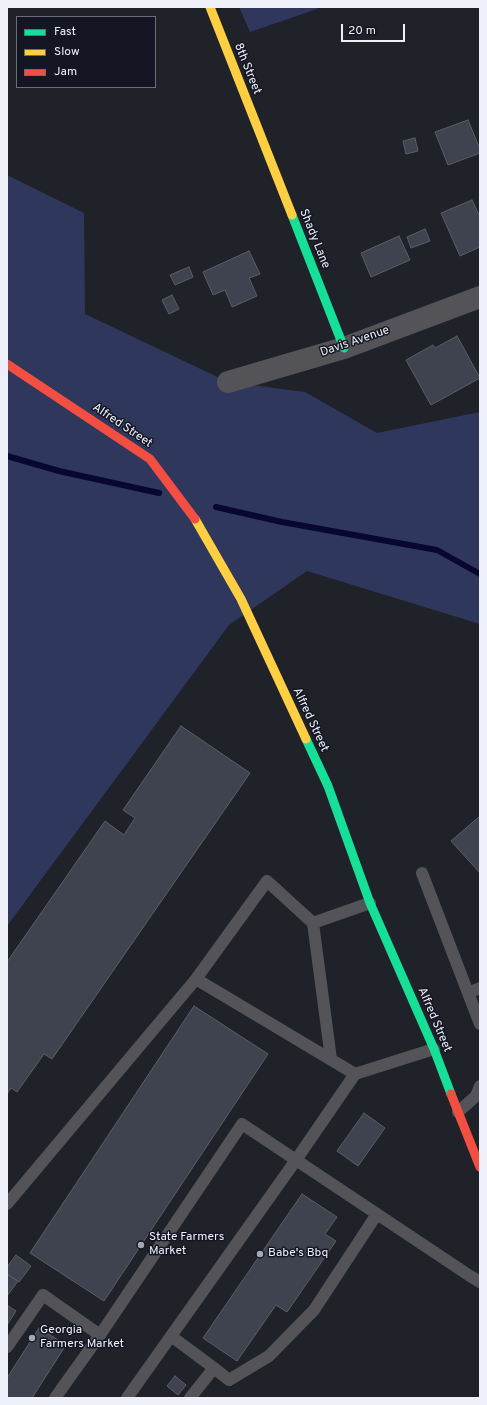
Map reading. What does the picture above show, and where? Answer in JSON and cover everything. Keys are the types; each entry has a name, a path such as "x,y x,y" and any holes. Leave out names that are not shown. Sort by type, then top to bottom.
{"street":[{"name":"8th Street","path":"210,7 262,139"},
{"name":"Shady Lane","path":"262,139 344,348"},
{"name":"Davis Avenue","path":"228,382 344,348 480,297"},
{"name":"Alfred Street","path":"7,364 150,459 192,513 241,599 328,786 370,903 434,1050 480,1165"}],"lane":[{"path":"422,873 480,1024"},
{"path":"7,1204 196,979 267,881 313,923 331,1059"},
{"path":"313,923 370,903"},
{"path":"196,979 355,1074"},
{"path":"468,993 480,988"},
{"path":"127,1398 296,1160 355,1074 434,1050"},
{"path":"458,1112 476,1096 480,1086"},
{"path":"55,1398 100,1335 242,1124 480,1282"},
{"path":"171,1336 228,1380 269,1356 314,1310 377,1214"},
{"path":"7,1346 43,1295 100,1335"},
{"path":"190,1398 214,1368"}],"shaded area":[{"path":"239,7 316,7 317,9 250,32"},
{"path":"7,175 84,213 85,314 228,382 305,392 377,433 480,412 480,624 307,571 229,625 7,926"}],"building":[{"path":"468,120 480,149 480,153 448,165 435,132"},
{"path":"415,138 418,151 406,154 403,141"},
{"path":"472,200 480,217 480,247 460,256 441,213"},
{"path":"425,229 430,241 411,248 407,237"},
{"path":"399,236 410,260 371,277 361,253"},
{"path":"249,251 260,274 249,278 257,296 232,307 225,290 213,295 203,272"},
{"path":"189,267 193,277 175,285 170,275"},
{"path":"172,295 179,309 169,314 162,300"},
{"path":"457,336 480,378 431,405 406,360 433,345 435,348"},
{"path":"181,726 250,773 52,1059 44,1054 17,1092 11,1088 7,1094 7,962 105,821 124,835 135,818 123,810"},
{"path":"480,816 480,873 451,841"},
{"path":"194,1006 268,1054 104,1301 30,1253"},
{"path":"364,1113 385,1128 358,1166 337,1151"},
{"path":"302,1194 337,1217 325,1234 336,1241 287,1312 276,1305 237,1361 203,1338"},
{"path":"16,1255 31,1266 19,1282 7,1274 7,1267"},
{"path":"7,1274 18,1281 7,1296"},
{"path":"7,1305 16,1311 7,1325"},
{"path":"39,1328 66,1345 32,1398 7,1398 7,1378"},
{"path":"175,1376 186,1385 178,1395 167,1386"}],"waterway":[{"path":"7,456 59,471 159,493"},
{"path":"216,507 282,522 437,550 480,574"}],"traffic: fast":[{"path":"292,215 344,348"},
{"path":"306,739 328,786 370,903 434,1049 451,1094"}],"traffic: slow":[{"path":"210,7 292,215"},
{"path":"195,519 241,599 306,739"}],"traffic: jam":[{"path":"7,364 150,459 195,519"},
{"path":"451,1094 480,1167"}],"place":[{"name":"State Farmers Market","path":"141,1245"},
{"name":"Babe's Bbq","path":"260,1254"},
{"name":"Georgia Farmers Market","path":"32,1338"}]}
